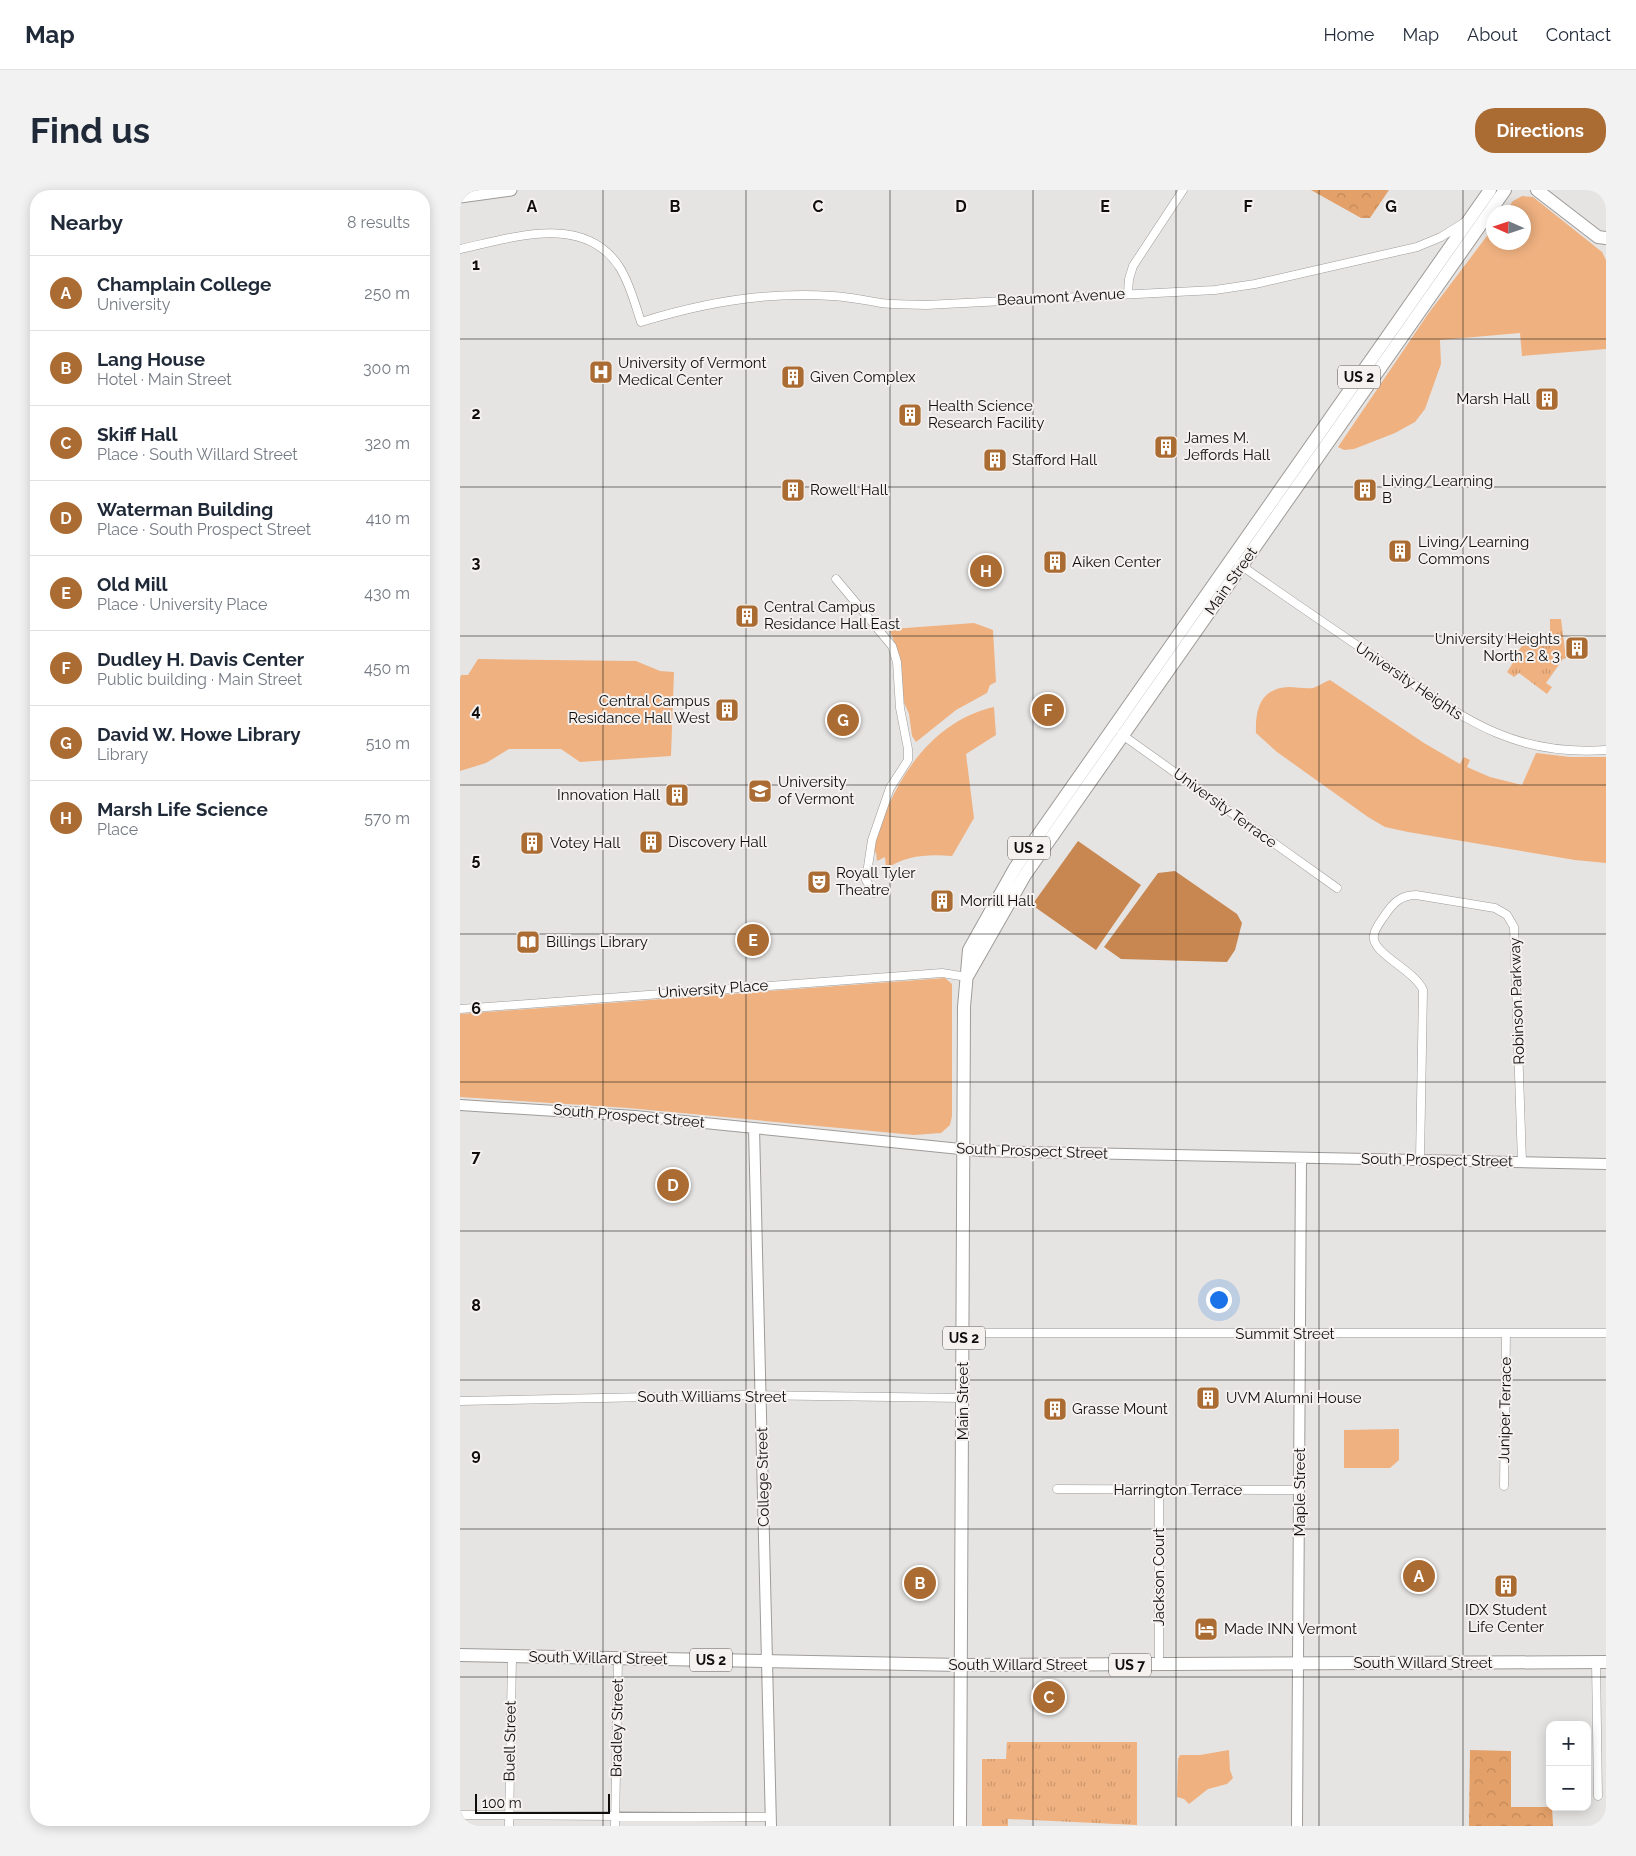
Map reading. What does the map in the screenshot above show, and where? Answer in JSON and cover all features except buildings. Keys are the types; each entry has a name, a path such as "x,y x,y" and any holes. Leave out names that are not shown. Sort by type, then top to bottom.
{"main road":[{"path":"460,197 511,190"},
{"name":"Main Street","path":"960,1826 964,1398 964,1007 966,977 1025,875 1118,732 1237,562 1490,190"},
{"name":"Main Street","path":"1237,562 1505,190"},
{"path":"1536,190 1603,240"},
{"name":"South Willard Street","path":"460,1655 961,1665 1601,1662"}],"street":[{"path":"1128,293 1129,279 1134,266 1183,190"},
{"name":"Beaumont Avenue","path":"460,249 532,234 568,233 580,237 605,251 620,269 641,322 673,312 742,298 832,296 882,303 926,305 1128,293 1215,290 1256,284 1417,247 1441,237 1472,217"},
{"name":"University Heights","path":"1237,562 1470,722 1512,740 1538,747 1575,751 1606,750"},
{"path":"836,579 892,646 897,662 900,708 908,749 908,760 890,788 872,840 866,880 874,893"},
{"name":"University Terrace","path":"1118,732 1337,888"},
{"name":"Robinson Parkway","path":"1420,1160 1424,995 1415,977 1380,950 1374,944 1373,937 1393,904 1405,896 1416,895 1495,908 1508,916 1514,927 1522,1162"},
{"name":"University Place","path":"460,1009 942,973 966,977"},
{"name":"South Prospect Street","path":"460,1105 601,1113 964,1150 1606,1164"},
{"name":"College Street","path":"754,1128 771,1821"},
{"name":"Maple Street","path":"1297,1826 1301,1158"},
{"name":"Summit Street","path":"964,1333 1606,1333"},
{"name":"Juniper Terrace","path":"1504,1486 1506,1334"},
{"name":"South Williams Street","path":"460,1401 761,1396 964,1398"},
{"name":"Harrington Terrace","path":"1057,1489 1300,1490"},
{"name":"Jackson Court","path":"1159,1490 1159,1665"},
{"name":"Buell Street","path":"509,1826 512,1657"},
{"name":"Bradley Street","path":"615,1826 618,1659"},
{"path":"1598,1796 1601,1662"},
{"path":"460,1815 615,1816 771,1821"}],"green space":[{"path":"1311,190 1389,190 1370,218 1361,218"},
{"path":"1522,196 1533,197 1602,252 1606,260 1606,349 1522,356 1520,333 1440,340 1441,364 1425,409 1415,422 1395,433 1354,449 1344,450 1338,447 1428,314 1486,237 1486,250 1531,250 1531,205 1510,205"},
{"path":"1550,619 1561,619 1566,658 1563,659 1546,683 1552,687 1547,694 1519,673 1514,677 1507,672 1514,661 1512,660 1526,640 1535,639 1535,642 1539,641 1540,646 1545,646 1546,642 1550,642"},
{"path":"974,623 993,630 996,682 990,685 987,693 956,710 916,742 912,736 909,714 903,700 899,654 890,631 892,629"},
{"path":"478,659 636,661 660,671 674,672 671,756 580,762 561,749 509,749 486,763 460,771 460,679 461,675 468,675"},
{"path":"1330,680 1424,743 1460,764 1464,757 1470,760 1467,767 1490,777 1522,785 1536,753 1570,757 1606,757 1606,863 1575,860 1408,832 1385,827 1368,817 1277,752 1256,733 1257,715 1266,695 1280,688 1313,688"},
{"path":"994,707 996,735 966,754 974,818 952,856 918,856 893,864 886,869 885,857 877,861 876,852 873,853 879,829 900,783 914,762 930,743 949,727 970,715"},
{"path":"945,978 952,984 952,1116 950,1125 941,1133 914,1135 628,1108 460,1097 460,1014"},
{"path":"1399,1429 1399,1460 1390,1468 1344,1468 1344,1430"},
{"path":"1007,1742 1137,1742 1137,1825 1008,1819 1008,1826 982,1826 982,1759 1006,1759"},
{"path":"1229,1750 1230,1770 1233,1778 1227,1784 1208,1789 1189,1804 1184,1799 1177,1797 1178,1759 1180,1755 1200,1755"},
{"path":"1470,1750 1511,1751 1511,1807 1546,1807 1546,1811 1552,1811 1553,1826 1469,1826"}],"shaded area":[{"path":"1078,841 1141,885 1096,950 1032,905"},
{"path":"1175,871 1237,914 1242,923 1235,950 1227,962 1121,959 1104,947 1158,873"}],"place":[{"name":"University of Vermont Medical Center","path":"601,372"},
{"name":"Given Complex","path":"793,377"},
{"name":"Marsh Hall","path":"1547,399"},
{"name":"Health Science Research Facility","path":"910,415"},
{"name":"James M. Jeffords Hall","path":"1166,447"},
{"name":"Stafford Hall","path":"995,460"},
{"name":"Rowell Hall","path":"793,490"},
{"name":"Living/Learning B","path":"1365,490"},
{"name":"Living/Learning Commons","path":"1400,551"},
{"name":"Aiken Center","path":"1055,562"},
{"name":"Marsh Life Science","path":"986,571"},
{"name":"Central Campus Residance Hall East","path":"747,616"},
{"name":"University Heights North 2 & 3","path":"1577,648"},
{"name":"Central Campus Residance Hall West","path":"727,710"},
{"name":"Dudley H. Davis Center","path":"1048,710"},
{"name":"David W. Howe Library","path":"843,720"},
{"name":"University of Vermont","path":"760,791"},
{"name":"Innovation Hall","path":"677,795"},
{"name":"Discovery Hall","path":"651,842"},
{"name":"Votey Hall","path":"532,843"},
{"name":"Royall Tyler Theatre","path":"819,882"},
{"name":"Morrill Hall","path":"942,901"},
{"name":"Old Mill","path":"753,940"},
{"name":"Billings Library","path":"528,942"},
{"name":"Waterman Building","path":"673,1185"},
{"name":"UVM Alumni House","path":"1208,1398"},
{"name":"Grasse Mount","path":"1055,1409"},
{"name":"Champlain College","path":"1419,1576"},
{"name":"Lang House","path":"920,1583"},
{"name":"IDX Student Life Center","path":"1506,1586"},
{"name":"Made INN Vermont","path":"1206,1629"},
{"name":"Skiff Hall","path":"1049,1697"}]}
